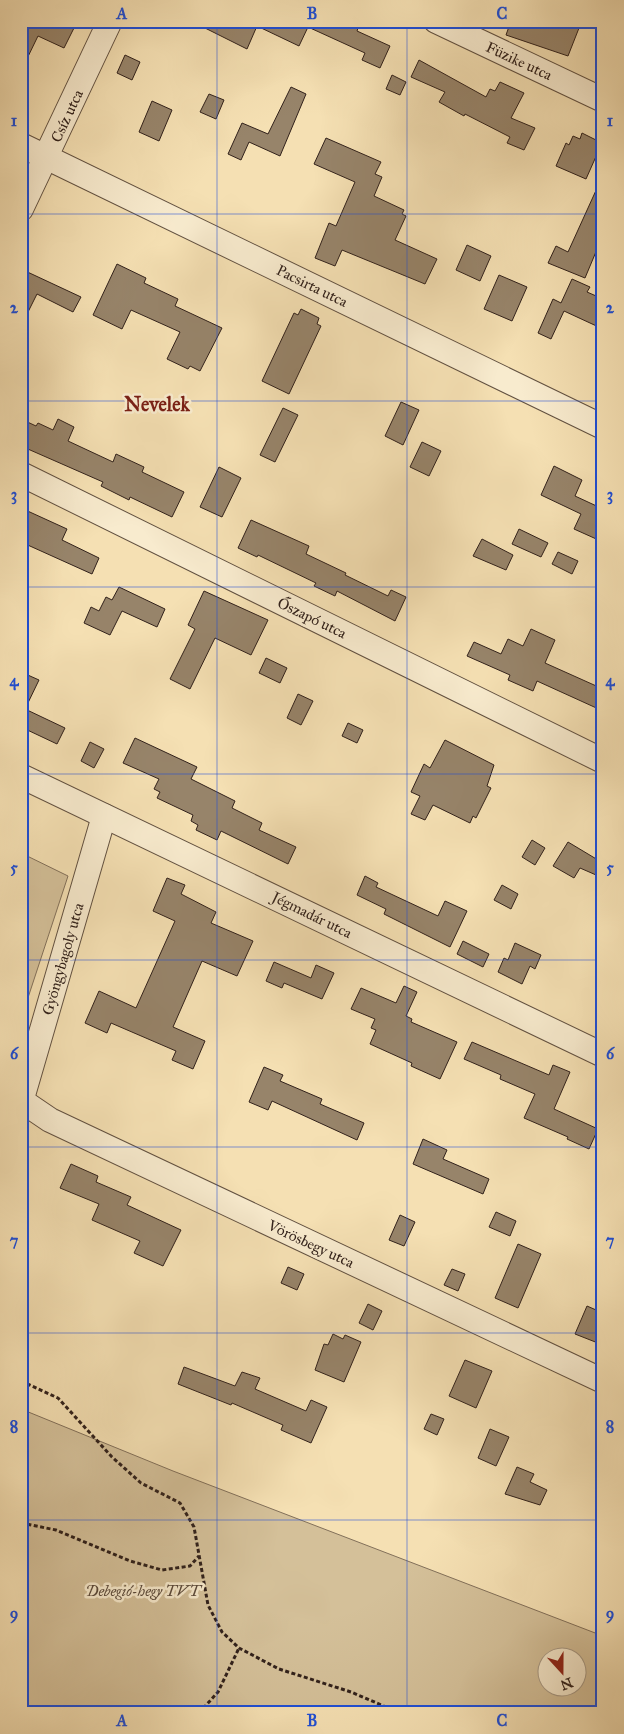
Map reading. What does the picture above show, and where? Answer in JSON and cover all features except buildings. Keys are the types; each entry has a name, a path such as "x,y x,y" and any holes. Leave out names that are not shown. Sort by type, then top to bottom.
{"street":[{"name":"Csíz utca","path":"21,209 110,21"},
{"name":"Füzike utca","path":"436,21 603,100"},
{"name":"Pacsirta utca","path":"21,145 603,427"},
{"name":"Őszapó utca","path":"21,474 603,761"},
{"name":"Jégmadár utca","path":"21,776 603,1055"},
{"name":"Gyöngybagoly utca","path":"21,1102 104,816"},
{"name":"Vörösbegy utca","path":"21,1102 50,1120 603,1381"}],"path":[{"path":"21,1381 58,1398 112,1457 142,1483 180,1503 194,1527 208,1605 222,1632 239,1648 279,1669 351,1692 400,1713"},
{"path":"21,1523 56,1530 130,1561 162,1570 190,1566 199,1555"},
{"path":"198,1713 218,1692 239,1648"}],"green space":[{"path":"21,853 68,876 21,1019"},
{"name":"Debegió-hegy TVT","path":"21,1409 173,1471 603,1636 603,1713 21,1713"}],"district":[{"name":"Nevelek","path":"157,404"}]}
